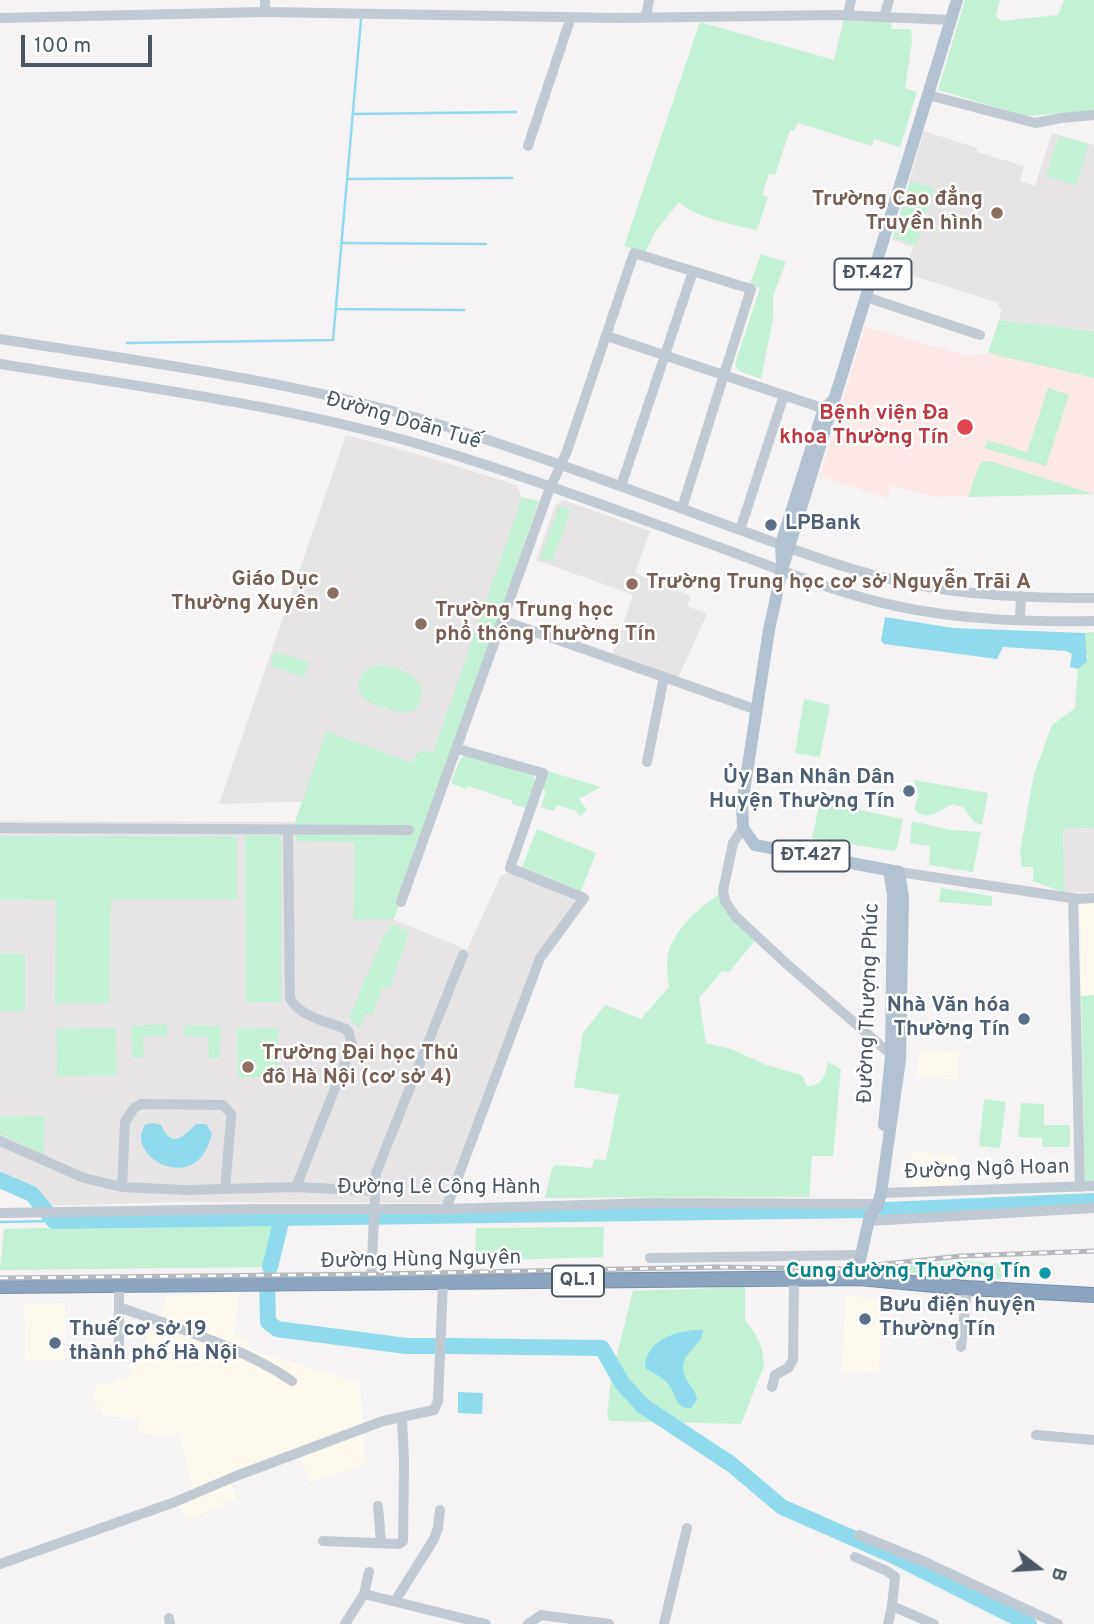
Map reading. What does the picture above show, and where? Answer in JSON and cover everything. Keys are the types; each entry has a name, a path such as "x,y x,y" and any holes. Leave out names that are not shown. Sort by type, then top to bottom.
{"highway":[{"name":"Đường Hùng Nguyên","path":"0,1286 856,1278 1094,1295"}],"main road":[{"name":"ĐT.427","path":"785,545 836,397 957,0"},
{"name":"ĐT.427","path":"836,397 825,409 785,545 742,804 743,828 755,845 893,872"},
{"name":"Đường Thượng Phúc","path":"856,1278 859,1255 876,1200 896,1058 893,872"}],"street":[{"path":"265,0 265,12"},
{"path":"646,17 649,0"},
{"path":"843,15 851,0"},
{"path":"884,17 889,0"},
{"path":"0,18 265,12 571,17 843,15 951,20"},
{"path":"528,146 571,17"},
{"path":"928,95 1035,123 1094,115"},
{"path":"401,902 551,486 562,465 634,253 751,289 722,374 682,508"},
{"path":"621,486 693,271"},
{"path":"866,297 980,335"},
{"path":"607,336 825,409"},
{"name":"Đường Doãn Tuế","path":"0,339 242,378 328,395 448,427 740,530 906,583 1021,596 1094,598"},
{"name":"Đường Doãn Tuế","path":"0,364 240,402 319,418 442,451 551,486 861,598 899,607 937,614 1020,620 1094,621"},
{"path":"740,530 784,395"},
{"path":"1020,620 1021,596"},
{"path":"504,621 757,710"},
{"path":"647,762 664,677"},
{"path":"446,1209 540,958 584,898 510,868 543,773 458,749"},
{"path":"0,828 408,830"},
{"path":"743,828 733,843 723,891 725,901 743,923 896,1058"},
{"path":"288,830 290,998 294,1005 304,1012 346,1029 352,1045 296,1187"},
{"path":"893,872 1073,898 1094,898"},
{"path":"1073,898 1080,1187"},
{"path":"371,1283 376,1173 463,955"},
{"path":"122,1186 125,1122 134,1108 141,1104 223,1105 231,1114 225,1189"},
{"path":"0,1141 84,1178 122,1186 185,1190 296,1187 376,1191"},
{"name":"Đường Ngô Hoan","path":"876,1200 1094,1186"},
{"path":"185,1190 186,1210"},
{"name":"Đường Lê Công Hành","path":"0,1213 376,1211 876,1200"},
{"path":"869,1221 1094,1208"},
{"path":"650,1258 859,1255"},
{"path":"772,1387 775,1375 790,1367 793,1360 794,1279"},
{"path":"0,1564 175,1502 383,1421 430,1413 437,1406 443,1282"},
{"path":"119,1285 119,1353"},
{"path":"961,1347 967,1288"},
{"path":"119,1307 221,1345 292,1381"},
{"path":"323,1541 399,1544 403,1540 402,1418"},
{"path":"1036,1435 1094,1440"},
{"path":"378,1506 381,1544"},
{"path":"395,1601 434,1539 440,1510"},
{"path":"664,1624 687,1528"},
{"path":"859,1535 925,1562 1058,1624"},
{"path":"855,1557 895,1577 888,1624"},
{"path":"345,1624 364,1594 369,1572"},
{"path":"364,1594 486,1624"},
{"path":"892,1606 934,1624"},
{"path":"528,1624 541,1615 609,1624"}],"shaded area":[{"name":"Trường Cao đẳng Truyền hình","path":"924,131 977,148 977,152 1024,166 1020,181 1035,186 1052,133 1094,145 1094,331 999,320 1002,308 998,306 999,303 904,273 913,247 892,240"},
{"name":"Bệnh viện Đa khoa Thường Tín","path":"865,327 968,356 988,353 1094,378 1094,494 935,497 891,485 887,498 820,476"},
{"path":"346,435 516,485 522,497 437,746 432,756 371,800 219,804"},
{"name":"Trường Trung học cơ sở Nguyễn Trãi A","path":"563,500 650,531 635,573 691,596 687,606 707,614 677,680 612,656 633,595 536,560 555,506"},
{"name":"Trường Đại học Thủ đô Hà Nội (cơ sở 4)","path":"0,821 421,822 383,915 467,950 501,875 509,873 573,898 575,904 535,957 446,1203 177,1202 39,1206 23,1187 0,1176"},
{"path":"1094,828 1094,892 1065,893 1063,829"},
{"path":"1094,903 1094,995 1081,996 1080,904"},
{"path":"920,1049 959,1053 957,1080 917,1076"},
{"path":"912,1151 957,1156 953,1191 908,1186"},
{"path":"239,1293 234,1334 249,1340 248,1349 360,1383 365,1465 309,1483 299,1450 227,1473 236,1499 188,1520 180,1507 192,1482 178,1432 162,1436 138,1433 139,1419 105,1416 93,1400 97,1383 112,1384 131,1373 130,1358 152,1332 168,1295"},
{"path":"846,1295 883,1299 879,1373 842,1370"},
{"path":"65,1303 64,1360 25,1360 24,1304"}],"green space":[{"path":"965,0 1000,0 996,15 1001,21 1058,15 1064,0 1094,0 1094,111 1025,116 938,90"},
{"path":"844,18 892,20 891,29 911,29 912,42 905,88 917,92 900,147 874,139 872,146 798,123 794,131 790,130 775,175 769,174 762,195 768,197 757,230 705,217 679,202 655,232 645,253 624,246 700,22 834,60"},
{"path":"1059,136 1089,144 1076,186 1046,176"},
{"path":"911,181 931,187 933,192 916,245 893,237"},
{"path":"761,254 786,262 773,296 773,319 761,379 739,371 735,364 760,288 750,284"},
{"path":"999,320 1094,331 1094,378 988,353"},
{"path":"1048,388 1069,395 1046,466 984,448 987,440 1027,452"},
{"path":"983,461 993,462 1094,494 968,497"},
{"path":"522,497 539,501 394,919 353,920 354,842 296,841 295,822 326,731 412,763 416,754 425,750 433,753"},
{"path":"560,505 571,510 552,562 540,558"},
{"path":"1094,632 1094,828 1063,829 1065,893 1033,881 1033,867 1022,867 1020,851 1034,774 1052,725 1075,708 1078,669 1085,664 1088,657 1085,651 1085,633"},
{"path":"275,652 309,662 304,677 270,666"},
{"path":"375,665 391,667 414,678 422,691 414,711 408,713 388,709 361,695 359,685 362,675"},
{"path":"804,699 830,705 820,757 795,753"},
{"path":"467,754 531,773 537,782 528,809 468,786 466,789 451,783 460,759"},
{"path":"547,771 601,787 579,799 587,810 580,816 576,811 557,805 554,811 541,807 546,791 540,789"},
{"path":"914,780 988,793 982,825 975,823 963,807 953,804 934,814 919,813 914,809 919,794"},
{"path":"820,802 903,819 897,848 893,851 812,838"},
{"path":"912,821 951,830 981,832 973,872 929,865 930,846 910,843"},
{"path":"537,829 596,853 581,891 522,867"},
{"path":"245,835 281,835 281,1002 246,1002"},
{"path":"0,836 237,837 237,899 111,899 110,1003 55,1003 56,900 0,899"},
{"path":"941,888 992,896 992,906 939,902"},
{"path":"723,891 725,901 758,937 729,972 722,971 699,998 706,1043 731,1049 766,1065 802,1075 807,1086 812,1086 822,1079 828,1062 841,1069 833,1156 812,1156 809,1197 545,1198 552,1168 556,1165 592,1168 594,1159 606,1160 619,1095 574,1087 583,1033 605,1005 641,1019 669,987 667,958 677,935 698,910"},
{"path":"392,924 409,932 390,988 383,986 372,1016 365,1014 359,1029 349,1017 384,935"},
{"path":"0,953 25,954 25,1011 0,1011"},
{"path":"1094,995 1094,1182 1085,1183 1081,996"},
{"path":"167,1024 167,1036 143,1037 144,1057 132,1058 131,1026"},
{"path":"185,1025 221,1026 220,1058 209,1058 208,1037 184,1037"},
{"path":"116,1028 117,1075 57,1076 56,1029"},
{"path":"278,1028 279,1077 238,1077 237,1029"},
{"path":"984,1099 1006,1102 1000,1148 979,1146"},
{"path":"1021,1103 1044,1104 1044,1125 1070,1125 1070,1147 1042,1147 1042,1138 1018,1137"},
{"path":"45,1116 44,1155 0,1134 0,1117"},
{"path":"275,1222 276,1267 0,1270 4,1229"},
{"path":"604,1227 603,1257 475,1261 476,1228"},
{"path":"967,1261 1000,1264 1001,1279 888,1271 879,1267"},
{"path":"745,1287 745,1321 755,1333 762,1349 764,1366 741,1424 610,1421 607,1417 611,1379 633,1291"}],"water":[{"path":"885,617 953,628 1085,633 1087,662 1078,669 1070,667 1072,654 1066,651 1003,647 997,659 884,644 881,641"},
{"path":"146,1124 161,1125 165,1133 174,1139 183,1136 196,1124 206,1124 212,1133 204,1153 192,1164 178,1168 164,1165 152,1158 144,1148 141,1136"},
{"path":"703,1330 700,1340 684,1363 684,1373 697,1400 691,1408 685,1408 677,1401 667,1382 645,1368 647,1358 657,1343 665,1338 684,1331"},
{"path":"458,1392 483,1393 482,1414 458,1413"}],"waterway":[{"path":"127,343 333,340 361,20"},
{"path":"353,114 516,112"},
{"path":"348,179 512,178"},
{"path":"343,243 486,244"},
{"path":"337,309 464,310"},
{"path":"0,1180 32,1194 54,1221 865,1210"},
{"path":"886,1210 1094,1201"},
{"path":"270,1267 282,1218"},
{"path":"0,1222 54,1221"},
{"path":"267,1279 268,1322 277,1329 406,1346 432,1346"},
{"path":"447,1346 602,1348 622,1383 643,1406 731,1464 782,1507 894,1556 1029,1624"}],"railway":[{"path":"0,1278 719,1267 837,1269 961,1256 1094,1251"}],"place":[{"name":"Trường Cao đẳng Truyền hình","path":"997,213"},
{"name":"Bệnh viện Đa khoa Thường Tín","path":"965,427"},
{"name":"LPBank","path":"771,525"},
{"name":"Trường Trung học cơ sở Nguyễn Trãi A","path":"632,584"},
{"name":"Giáo Dục Thường Xuyên","path":"333,593"},
{"name":"Trường Trung học phổ thông Thường Tín","path":"421,624"},
{"name":"Ủy Ban Nhân Dân Huyện Thường Tín","path":"909,791"},
{"name":"Nhà Văn hóa Thường Tín","path":"1024,1019"},
{"name":"Trường Đại học Thủ đô Hà Nội (cơ sở 4)","path":"248,1067"},
{"name":"Cung đường Thường Tín","path":"1045,1273"},
{"name":"Bưu điện huyện Thường Tín","path":"865,1319"},
{"name":"Thuế cơ sở 19 thành phố Hà Nội","path":"55,1343"}]}
